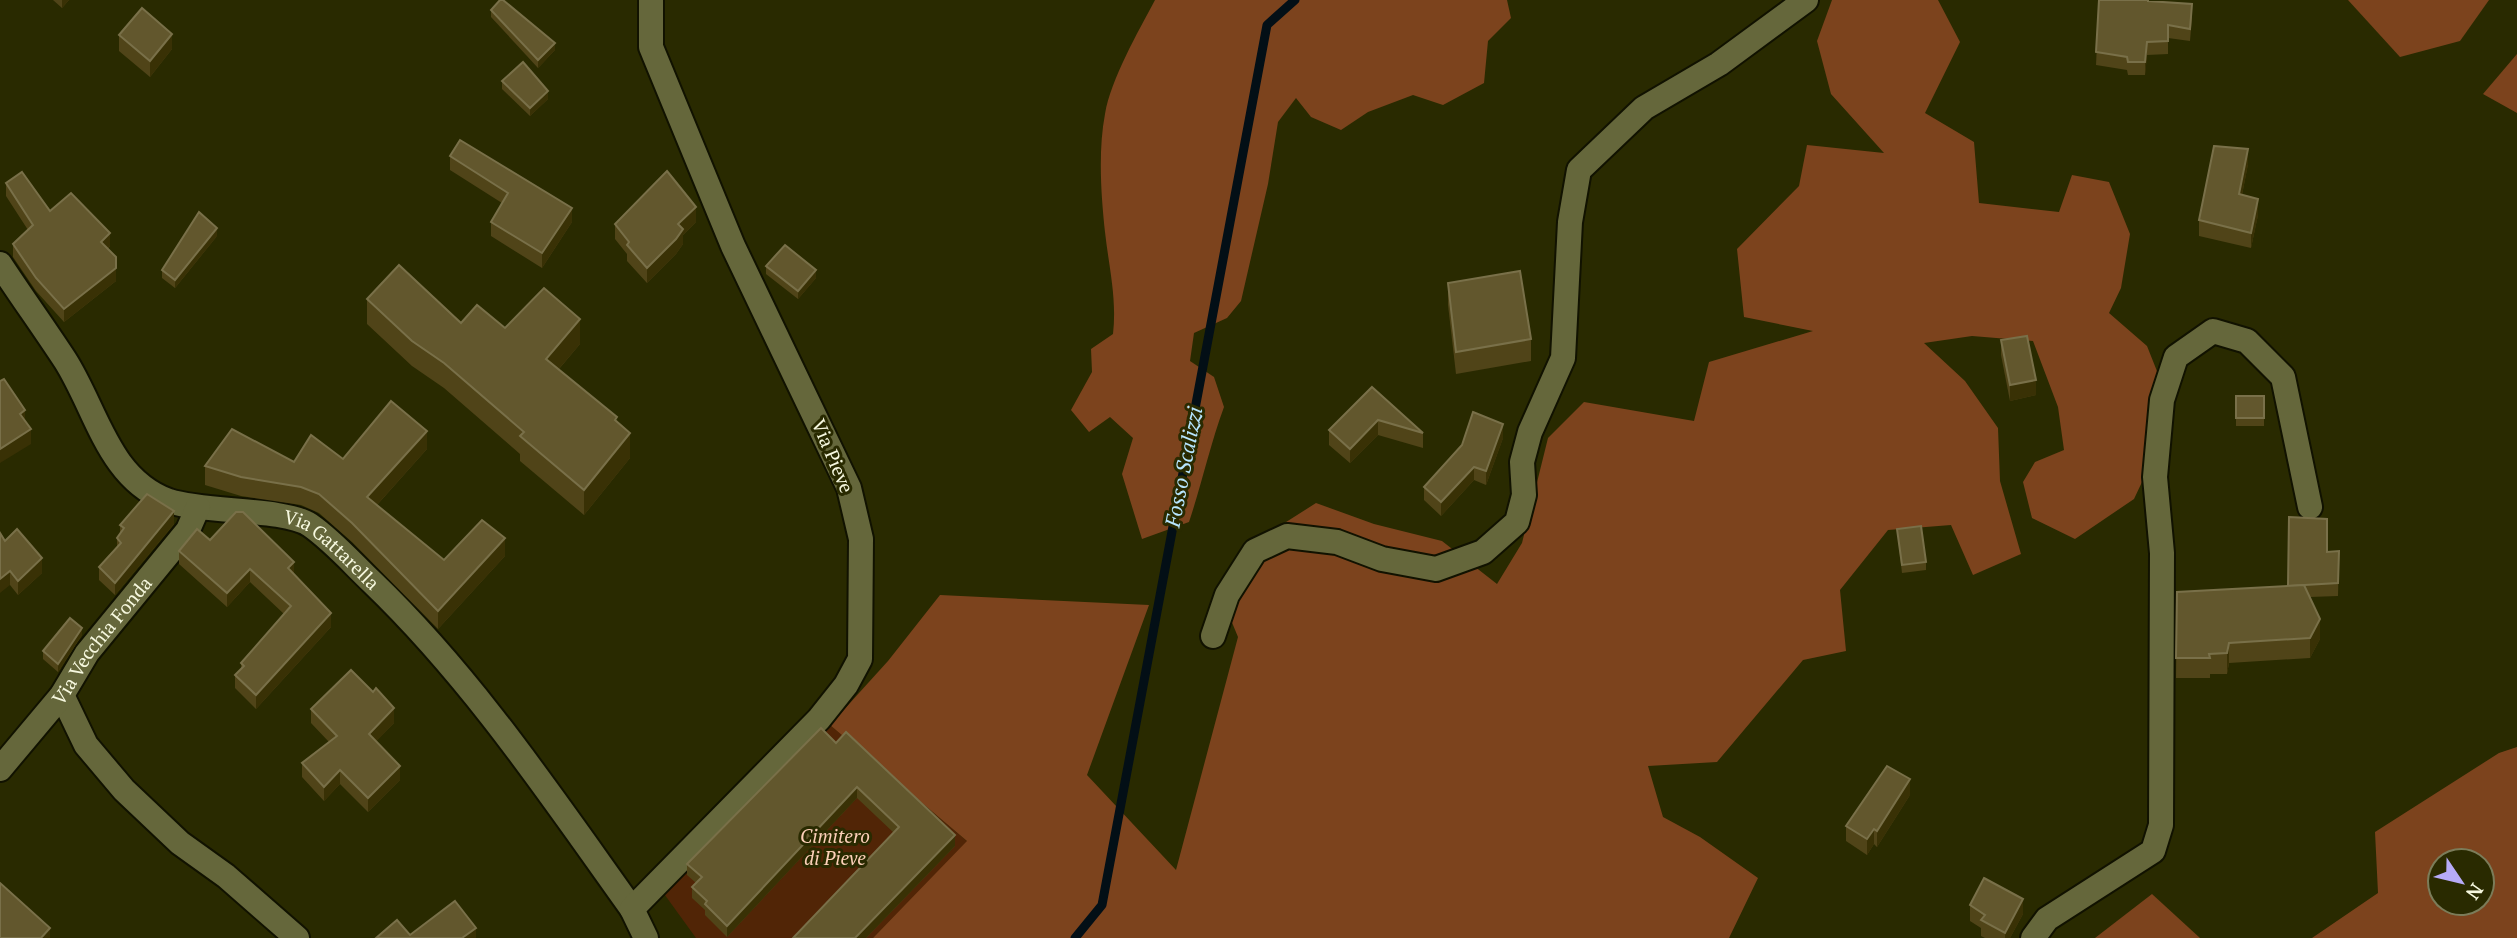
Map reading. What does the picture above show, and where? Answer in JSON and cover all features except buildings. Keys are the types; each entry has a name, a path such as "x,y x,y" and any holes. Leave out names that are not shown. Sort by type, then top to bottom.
{"street":[{"name":"Via Pieve","path":"632,909 819,719 846,685 860,659 862,628 861,539 849,488 733,246 689,142 651,47 652,0"},
{"path":"1213,636 1227,595 1255,551 1287,536 1337,542 1381,559 1436,569 1483,552 1517,522 1524,495 1522,462 1530,432 1563,358 1570,222 1580,170 1644,108 1718,64 1805,0"},
{"name":"Via Gattarella","path":"0,264 66,362 120,464 140,486 169,501 272,515 307,523 339,550 458,671 632,909"},
{"path":"2033,938 2046,919 2153,851 2161,825 2164,720 2160,692 2162,553 2155,477 2162,400 2176,357 2213,331 2247,341 2283,377 2310,506"},
{"name":"Via Vecchia Fonda","path":"0,769 62,695 87,653 188,530 198,507"},
{"path":"62,695 86,745 124,790 180,843 226,876 297,938"},
{"path":"632,909 646,938"}],"green space":[{"name":"Cimitero di Pieve","path":"830,725 968,842 873,938 696,938 662,891"}],"shaded area":[{"path":"1155,0 1507,0 1511,18 1488,41 1484,83 1443,105 1413,95 1368,112 1341,130 1311,117 1296,98 1278,122 1268,184 1241,301 1227,318 1194,333 1190,361 1214,377 1224,407 1189,522 1142,539 1122,474 1133,438 1110,417 1089,432 1071,410 1092,372 1091,349 1113,334 1113,295 1101,188 1101,143 1105,114 1119,71"},
{"path":"1832,0 1938,0 1960,42 1925,113 1974,142 1979,203 2059,212 2072,175 2109,182 2130,234 2121,288 2109,313 2147,346 2174,414 2134,499 2075,539 2032,518 2023,482 2035,462 2064,450 2058,407 2033,341 1972,336 1924,343 1965,381 1998,428 2000,481 2021,554 1973,575 1951,525 1888,530 1840,590 1846,651 1803,660 1717,762 1648,766 1663,817 1700,837 1758,878 1729,938 873,938 967,841 830,725 888,661 940,595 1149,605 1087,775 1176,870 1238,637 1221,596 1258,540 1316,503 1374,524 1442,541 1497,584 1522,543 1548,438 1584,402 1694,421 1709,362 1813,331 1744,317 1737,249 1799,186 1807,145 1884,153 1831,94 1817,41"},
{"path":"2348,0 2489,0 2460,41 2400,57"},
{"path":"2517,54 2517,113 2483,94"},
{"path":"2517,747 2517,938 2312,938 2378,893 2375,832 2499,753"},
{"path":"2152,894 2200,938 2095,938"}],"waterway":[{"name":"Fosso Scalizzi","path":"1075,938 1102,905 1267,25 1295,0"}]}
